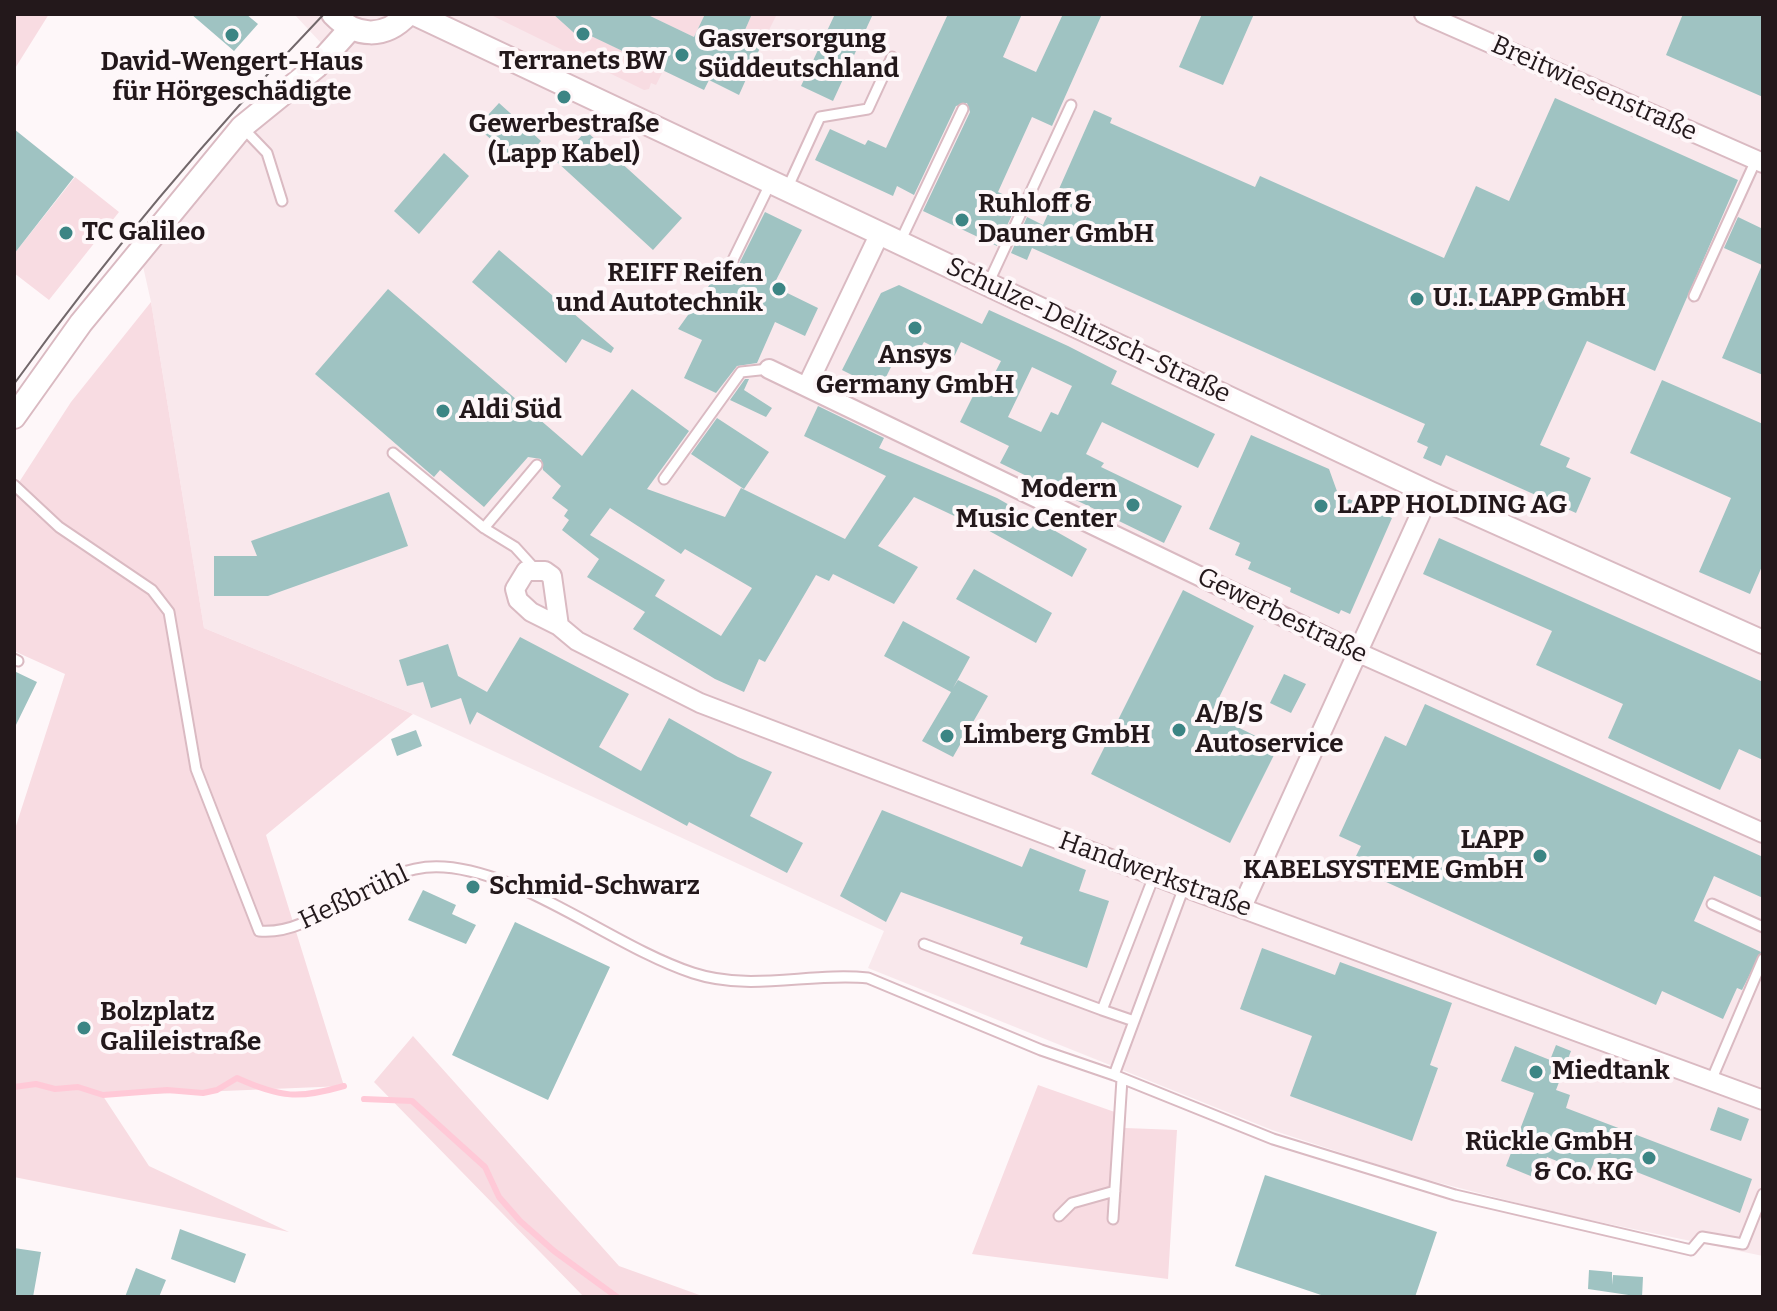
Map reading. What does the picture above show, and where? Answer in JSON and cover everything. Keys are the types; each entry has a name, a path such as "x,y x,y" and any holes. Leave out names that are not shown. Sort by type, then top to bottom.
{"street":[{"path":"14,417 81,323 242,127 316,67 341,21 366,34 383,32 408,14"},
{"name":"Schulze-Delitzsch-Straße","path":"415,14 450,26 1430,493 1763,642"},
{"name":"Breitwiesenstraße","path":"1424,14 1759,162"},
{"path":"807,386 890,237"},
{"name":"Gewerbestraße","path":"769,369 1359,653 1763,833"},
{"path":"1242,907 1430,493"},
{"path":"535,569 552,576 559,626"},
{"name":"Handwerkstraße","path":"535,569 526,571 515,589 518,600 531,612 559,626 608,659 700,703 1154,876 1763,1100"}],"lane":[{"path":"730,266 820,117 868,109 892,57"},
{"path":"988,284 1071,105"},
{"path":"890,237 963,109"},
{"path":"242,127 267,153 282,201"},
{"path":"1694,296 1759,162"},
{"path":"664,479 741,372 769,369"},
{"path":"393,453 484,528 515,547 535,569"},
{"path":"484,528 537,465"},
{"name":"Heßbrühl","path":"14,485 59,527 152,590 169,612 196,769 259,931 274,932 296,926 356,891 411,868 442,866 480,872 524,891 643,953 697,974 743,982 847,976 868,978 1041,1050 1118,1077"},
{"path":"1102,1010 1154,876"},
{"path":"1113,1219 1118,1077 1134,1021 1184,887"},
{"path":"1712,904 1763,927"},
{"path":"924,944 1134,1021"},
{"path":"1711,1081 1763,959"},
{"path":"1118,1077 1273,1139 1455,1195 1691,1250 1702,1237 1743,1244 1763,1194"},
{"path":"1059,1216 1072,1203 1115,1191"}],"shaded area":[{"path":"14,14 49,14 14,70"},
{"path":"294,14 1763,14 1763,1256 1556,1213 1409,1175 1272,1130 868,968 884,931 413,714 204,628 151,302 138,244 241,123 322,44"},
{"path":"489,14 553,14 583,41 596,27 600,40 663,71 656,85 651,83 649,89 644,90"},
{"path":"646,14 705,14 694,37"},
{"path":"752,14 777,14 760,48 741,39"},
{"name":"TC Galileo","path":"75,177 119,212 49,300 14,273 14,254"},
{"path":"151,302 204,628 413,714 266,835 344,1086 103,1096 149,1166 289,1232 14,1177 14,832 65,674 14,651 14,490 71,402"},
{"path":"413,1036 619,1266 705,1297 584,1297 374,1082"},
{"path":"1038,1085 1126,1116 1125,1128 1177,1130 1168,1279 972,1254"}],"building":[{"name":"David-Wengert-Haus für Hörgeschädigte","path":"191,14 246,14 258,24 234,51"},
{"name":"Gasversorgung Süddeutschland","path":"553,14 646,14 694,37 705,14 752,14 741,39 760,48 739,95 709,80 704,90 589,35 583,41"},
{"path":"835,14 873,14 833,101 801,86"},
{"path":"948,14 1022,14 1003,57 1036,72 1063,14 1102,14 1052,126 1032,117 998,192 1013,199 1009,209 1014,211 997,246 923,211 970,112 967,103 956,106 914,195 897,186 893,196 815,160 830,129 865,145 868,140 886,148"},
{"path":"1202,14 1254,14 1223,85 1179,67"},
{"path":"1683,14 1763,14 1763,97 1666,55"},
{"name":"U.I. LAPP GmbH","path":"1555,98 1738,180 1655,371 1587,341 1540,445 1570,458 1566,467 1591,478 1576,513 1446,455 1441,466 1423,458 1428,447 1417,442 1425,424 1032,248 1027,260 1011,253 1027,217 1043,225 1094,110 1112,118 1110,123 1255,187 1260,176 1444,258 1476,186 1509,201"},
{"path":"499,103 541,141 520,165 477,127"},
{"name":"TC Galileo","path":"14,129 74,177 14,254"},
{"path":"586,131 682,218 653,250 557,162"},
{"path":"444,153 469,176 419,234 394,211"},
{"path":"765,212 802,230 773,286 818,308 805,336 775,322 757,363 737,366 716,393 684,378 702,340 678,329 723,266 727,273 736,270"},
{"path":"1738,217 1763,229 1763,375 1722,358 1762,265 1724,248"},
{"path":"499,250 614,348 611,353 582,339 566,363 472,282"},
{"path":"899,285 982,324 989,310 1117,371 1111,384 1215,434 1198,468 1102,422 1086,454 1104,463 1101,467 1182,506 1164,543 1000,463 1009,446 960,422 976,390 984,394 1001,361 961,342 954,357 924,342 915,357 899,351 880,389 842,370 881,293","holes":["1032,367 1072,386 1058,415 1051,412 1041,432 1008,417"]},
{"path":"388,289 582,456 632,389 689,431 647,489 725,517 741,488 845,539 886,476 804,436 818,406 884,438 879,448 997,498 1087,549 1072,577 966,518 965,521 914,497 878,546 918,567 894,604 833,574 829,581 816,575 765,662 759,659 744,692 715,679 633,629 645,612 587,577 599,559 562,530 569,520 564,516 568,510 552,498 561,486 543,470 541,459 528,457 484,507 440,470 434,477 315,374","holes":["610,508 681,554 685,549 752,588 721,636 655,596 665,580 590,535"]},
{"path":"745,379 749,379 744,390 772,408 766,417 730,400"},
{"path":"1662,380 1763,424 1763,564 1750,594 1699,572 1731,498 1630,453"},
{"path":"717,418 769,452 744,489 691,454"},
{"path":"1251,435 1329,469 1338,494 1392,518 1350,614 1341,610 1339,614 1248,569 1251,562 1235,555 1240,543 1209,529"},
{"path":"389,492 408,546 268,596 214,596 214,556 257,556 251,541"},
{"path":"1439,538 1763,682 1763,760 1739,749 1720,790 1608,738 1623,704 1536,665 1552,631 1423,574"},
{"path":"974,569 1052,613 1036,643 956,599"},
{"name":"A/B/S Autoservice","path":"1183,590 1254,626 1211,714 1278,747 1230,843 1091,774"},
{"path":"903,621 970,657 953,688 958,680 988,696 953,757 922,741 951,692 884,656"},
{"path":"520,637 629,694 599,747 641,771 669,718 738,757 772,772 750,816 803,843 787,873 689,822 687,826 477,712 470,725 461,698 431,708 423,682 407,686 399,660 448,644 458,676 487,692"},
{"path":"14,671 37,682 14,729"},
{"path":"1284,674 1306,684 1291,713 1270,703"},
{"name":"LAPP KABELSYSTEME GmbH","path":"1425,704 1763,857 1763,898 1714,876 1694,921 1761,952 1742,990 1737,988 1723,1019 1662,991 1656,1005 1351,866 1361,846 1339,836 1385,736 1406,746"},
{"path":"416,730 422,746 397,756 391,739"},
{"path":"882,810 1022,867 1030,848 1086,870 1079,891 1109,901 1087,968 1020,944 1023,937 901,892 886,922 840,896"},
{"path":"423,890 456,905 452,914 476,925 466,944 408,920"},
{"path":"515,922 610,967 548,1100 452,1055"},
{"path":"1262,948 1335,975 1340,962 1452,1003 1430,1065 1438,1068 1412,1141 1290,1096 1312,1036 1240,1009"},
{"path":"1556,1045 1571,1051 1556,1090 1570,1095 1566,1108 1752,1179 1740,1213 1614,1163 1612,1169 1594,1162 1589,1174 1547,1157 1538,1179 1506,1166 1534,1093 1501,1081 1515,1046 1550,1060"},
{"path":"1718,1107 1749,1119 1741,1141 1710,1130"},
{"path":"1265,1175 1437,1232 1415,1297 1327,1297 1235,1266"},
{"path":"180,1229 246,1254 235,1283 171,1259"},
{"path":"14,1248 41,1252 33,1297 14,1297"},
{"path":"136,1268 166,1280 159,1297 125,1297"},
{"path":"1589,1270 1612,1272 1612,1285 1613,1275 1643,1277 1642,1297 1588,1289"}],"waterway":[{"path":"14,1087 36,1084 55,1089 78,1087 103,1095 167,1090 203,1093 217,1090 237,1078 266,1090 290,1094 314,1093 344,1086"},
{"path":"364,1099 412,1101 485,1167 499,1197 520,1221 554,1251 617,1297"}],"tram line":[{"path":"14,384 86,288 163,194 242,102 324,14"}],"place":[{"name":"Terranets BW","path":"583,34"},
{"name":"David-Wengert-Haus für Hörgeschädigte","path":"232,35"},
{"name":"Gasversorgung Süddeutschland","path":"682,55"},
{"name":"Gewerbestraße (Lapp Kabel)","path":"564,97"},
{"name":"Ruhloff & Dauner GmbH","path":"962,220"},
{"name":"TC Galileo","path":"66,233"},
{"name":"REIFF Reifen und Autotechnik","path":"779,289"},
{"name":"U.I. LAPP GmbH","path":"1417,299"},
{"name":"Ansys Germany GmbH","path":"915,328"},
{"name":"Aldi Süd","path":"443,411"},
{"name":"Modern Music Center","path":"1133,505"},
{"name":"LAPP HOLDING AG","path":"1321,506"},
{"name":"A/B/S Autoservice","path":"1179,730"},
{"name":"Limberg GmbH","path":"947,736"},
{"name":"LAPP KABELSYSTEME GmbH","path":"1540,856"},
{"name":"Schmid-Schwarz","path":"473,887"},
{"name":"Bolzplatz Galileistraße","path":"84,1028"},
{"name":"Miedtank","path":"1536,1072"},
{"name":"Rückle GmbH & Co. KG","path":"1649,1158"}]}
